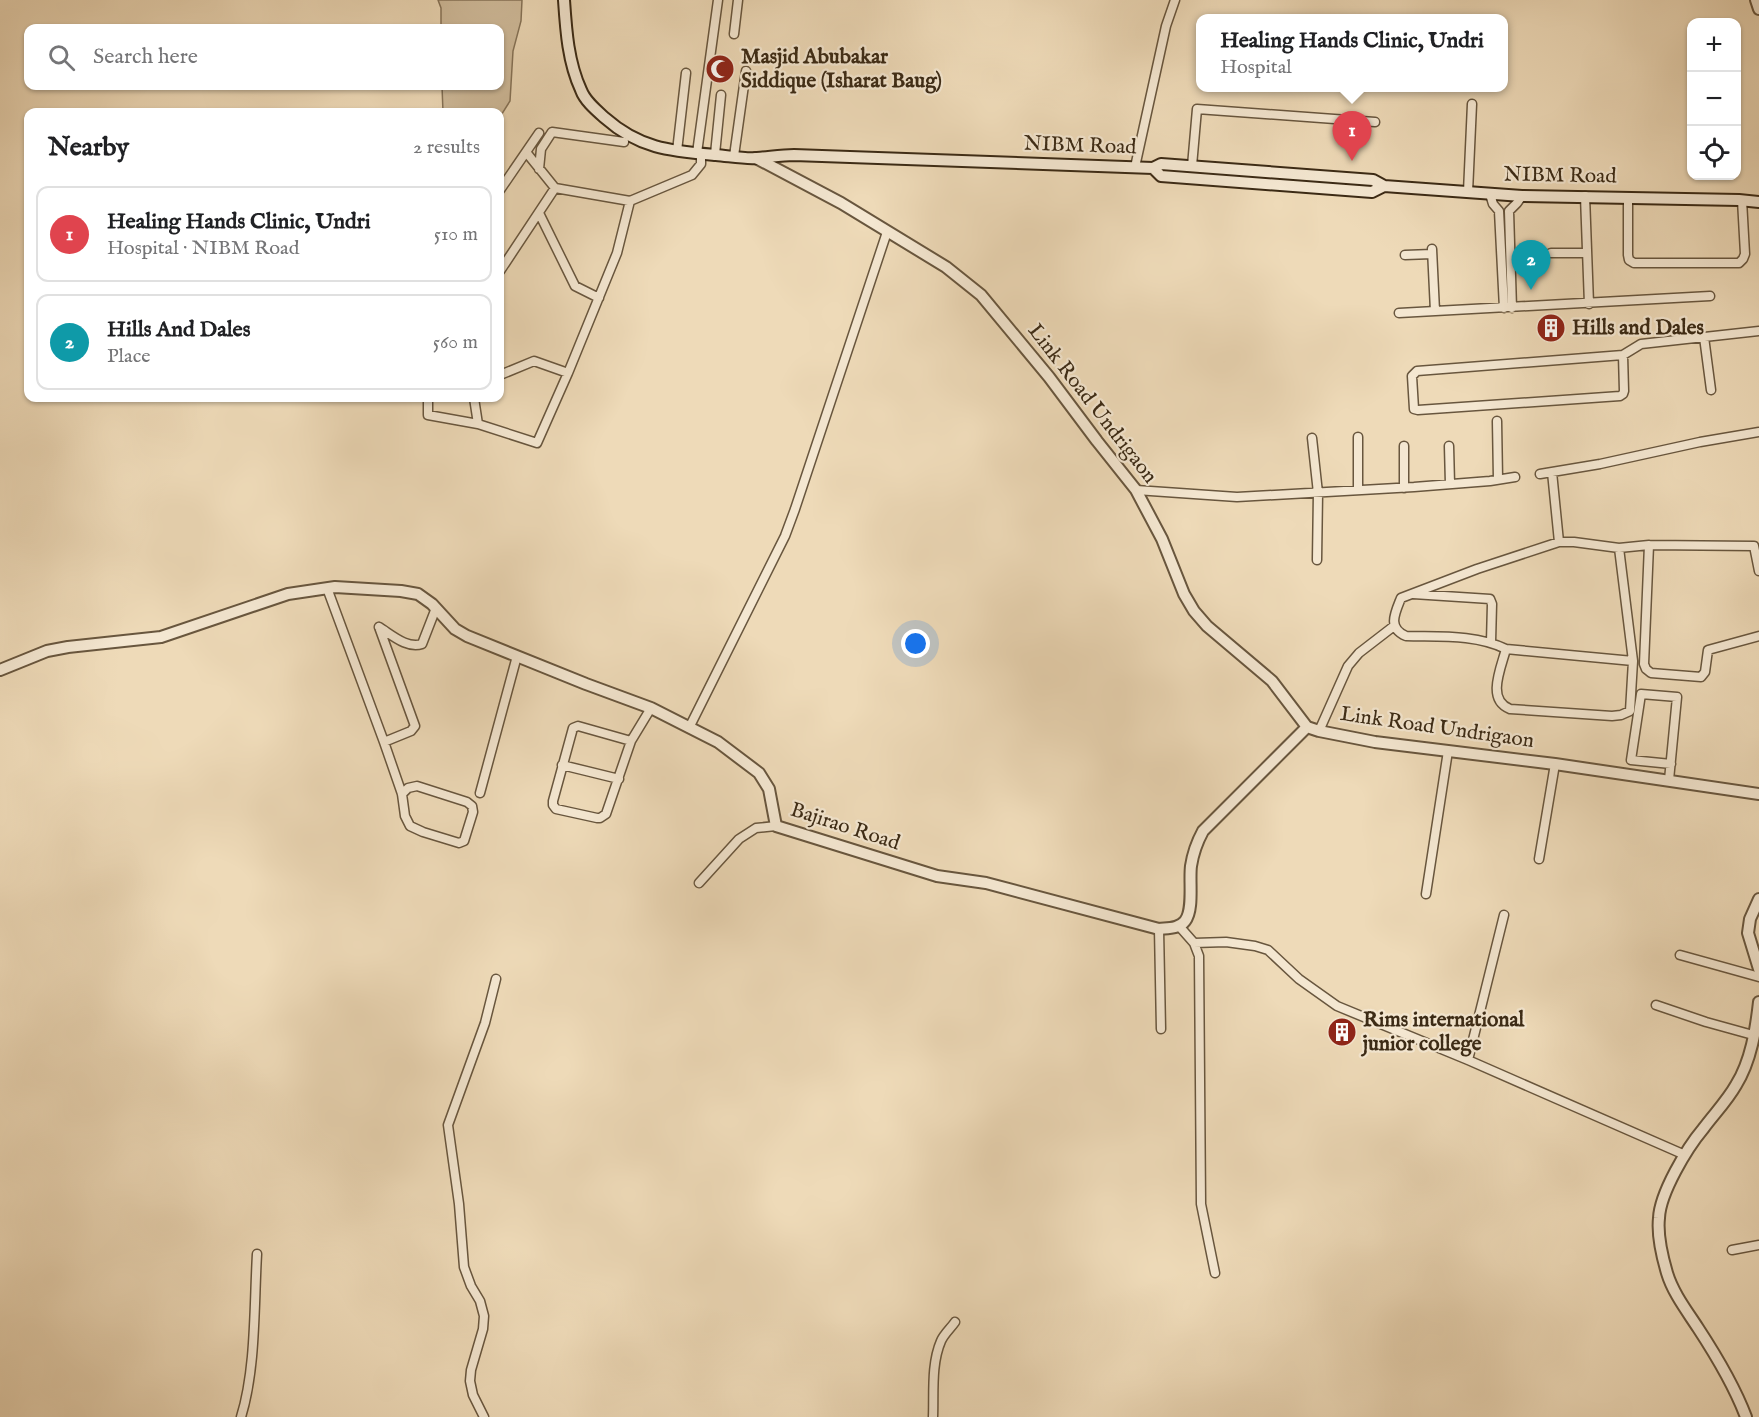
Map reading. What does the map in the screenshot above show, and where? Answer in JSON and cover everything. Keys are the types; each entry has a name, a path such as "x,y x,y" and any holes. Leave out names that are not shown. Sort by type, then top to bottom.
{"street":[{"name":"NIBM Road","path":"564,0 570,52 581,92 603,117 628,135 652,146 677,151 756,158 794,155 1153,168 1161,176 1372,192 1384,186 1522,196 1759,202"},
{"path":"526,152 555,188 630,201 692,175 701,164 699,153 718,0"},
{"path":"734,34 738,0"},
{"path":"1135,167 1166,26 1175,0"},
{"path":"1756,0 1759,9"},
{"path":"735,156 746,71"},
{"path":"677,151 686,73"},
{"path":"715,154 721,95"},
{"path":"1468,192 1472,104"},
{"path":"1192,166 1197,110 1375,122"},
{"path":"539,169 541,149 552,132 624,142"},
{"path":"504,184 538,133"},
{"name":"Link Road Undrigaon","path":"756,158 841,203 946,267 981,295 1049,376 1136,490 1162,538 1184,594 1194,611 1207,626 1272,681 1307,727 1375,742 1556,764 1759,794"},
{"path":"1153,168 1161,164 1373,180 1384,186"},
{"path":"504,265 555,188"},
{"path":"1490,194 1493,204 1499,211 1506,256"},
{"path":"1508,308 1506,256 1509,211 1522,196"},
{"path":"1585,196 1589,304"},
{"path":"1628,197 1628,255 1629,260 1634,263 1739,263 1744,254 1742,200"},
{"path":"428,402 428,415 478,424 537,443 617,254 630,201"},
{"path":"538,213 575,285 599,298"},
{"path":"689,728 788,527 887,232"},
{"path":"1405,255 1432,251 1435,311"},
{"path":"1551,253 1587,254"},
{"path":"1399,313 1710,296"},
{"path":"1623,355 1624,391 1620,396 1419,410 1414,408 1413,404 1412,376 1417,371 1623,355 1641,344 1759,332"},
{"path":"1704,337 1711,390"},
{"path":"504,373 534,361 568,373"},
{"path":"475,402 478,424"},
{"path":"1497,421 1498,479"},
{"path":"1540,474 1759,432"},
{"path":"1358,437 1358,490"},
{"path":"1312,438 1318,493 1317,560"},
{"path":"1404,446 1404,488"},
{"path":"1449,446 1450,484"},
{"path":"1552,472 1559,542"},
{"path":"1136,490 1228,497 1404,488 1515,477"},
{"path":"1633,661 1506,649 1491,642 1458,637 1406,636 1398,633 1394,626 1394,615 1401,598 1410,594 1559,542 1619,548 1649,545 1754,546 1759,571"},
{"path":"1649,545 1644,664 1646,669 1651,673 1701,677 1705,672 1708,650 1759,636"},
{"path":"1506,649 1497,686 1498,699 1502,706 1510,709 1621,715 1630,711 1633,661 1619,548"},
{"path":"327,588 384,742 402,794 405,816 410,826 459,843 464,841 473,812 471,806 466,802 417,786 408,788 402,794"},
{"name":"Bajirao Road","path":"0,670 47,651 161,637 288,594 327,588 362,588 418,594 436,608 455,629 468,636 651,708 718,742 759,773 769,789 776,826 937,876 986,883 1159,929 1179,926"},
{"path":"1410,594 1490,598 1492,604 1491,642"},
{"path":"384,742 411,731 415,726 379,627 410,645 416,646 422,644 436,608"},
{"path":"1319,731 1348,666 1359,652 1394,626"},
{"path":"480,793 518,657"},
{"path":"1669,780 1671,764 1677,697 1641,694 1632,760 1671,764"},
{"path":"632,741 575,726 553,801 556,809 600,818 606,814 632,741 651,708"},
{"path":"1215,1273 1202,1204 1199,956 1194,943 1179,926 1185,922 1189,914 1191,866 1195,847 1203,831 1307,727"},
{"path":"1426,894 1448,750"},
{"path":"1539,859 1556,764"},
{"path":"562,765 619,779"},
{"path":"699,882 739,839 756,828 776,826"},
{"path":"1759,899 1750,919 1748,933 1759,969"},
{"path":"1468,1060 1504,915"},
{"path":"1159,929 1161,1029"},
{"path":"1194,943 1226,942 1255,946 1268,951 1299,979 1337,1006 1468,1060 1685,1155"},
{"path":"1680,955 1759,977"},
{"path":"484,1417 473,1395 470,1381 484,1316 480,1301 464,1267 458,1193 448,1125 485,1023 496,979"},
{"path":"1746,1417 1722,1367 1671,1283 1659,1232 1660,1210 1685,1155 1696,1137 1736,1087 1744,1069 1754,1035 1759,1002"},
{"path":"1656,1005 1754,1035"},
{"path":"1732,1250 1759,1245"},
{"path":"241,1417 251,1354 257,1254"},
{"path":"933,1417 937,1350 942,1338 955,1322"}],"shaded area":[{"path":"438,0 522,0 521,21 513,51 510,101 504,111 504,108 443,108 442,90 504,90 504,24 441,24 441,8"}],"place":[{"name":"Masjid Abubakar Siddique (Isharat Baug)","path":"720,69"},
{"name":"Healing Hands Clinic, Undri","path":"1352,161"},
{"name":"Hills And Dales","path":"1531,290"},
{"name":"Hills and Dales","path":"1551,328"},
{"name":"Rims international junior college","path":"1342,1032"}]}
